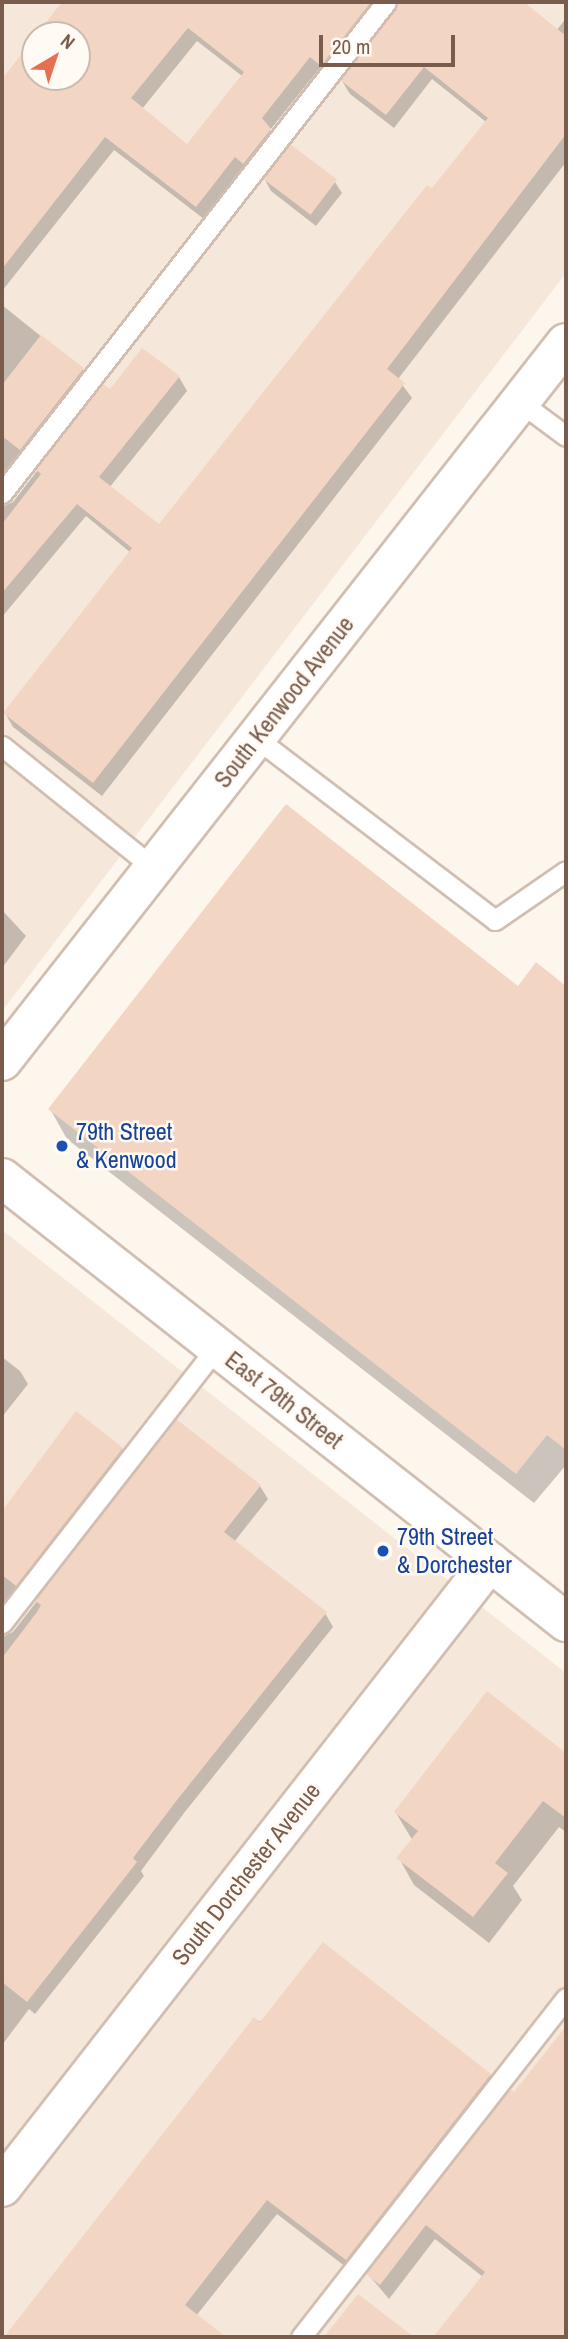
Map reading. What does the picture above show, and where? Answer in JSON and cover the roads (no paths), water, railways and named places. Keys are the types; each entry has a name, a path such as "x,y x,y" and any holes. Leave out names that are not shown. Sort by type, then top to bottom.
{"street":[{"name":"South Kenwood Avenue","path":"2,1061 566,343"},
{"name":"East 79th Street","path":"2,1178 566,1622"},
{"name":"South Dorchester Avenue","path":"2,2187 489,1562"}],"lane":[{"path":"2,493 386,2"},
{"path":"520,401 566,436"},
{"path":"256,738 495,920 566,871"},
{"path":"2,747 154,867"},
{"path":"2,1623 217,1347"},
{"path":"301,2337 566,1998"}],"place":[{"name":"79th Street & Kenwood","path":"62,1146"},
{"name":"79th Street & Dorchester","path":"383,1551"}]}
